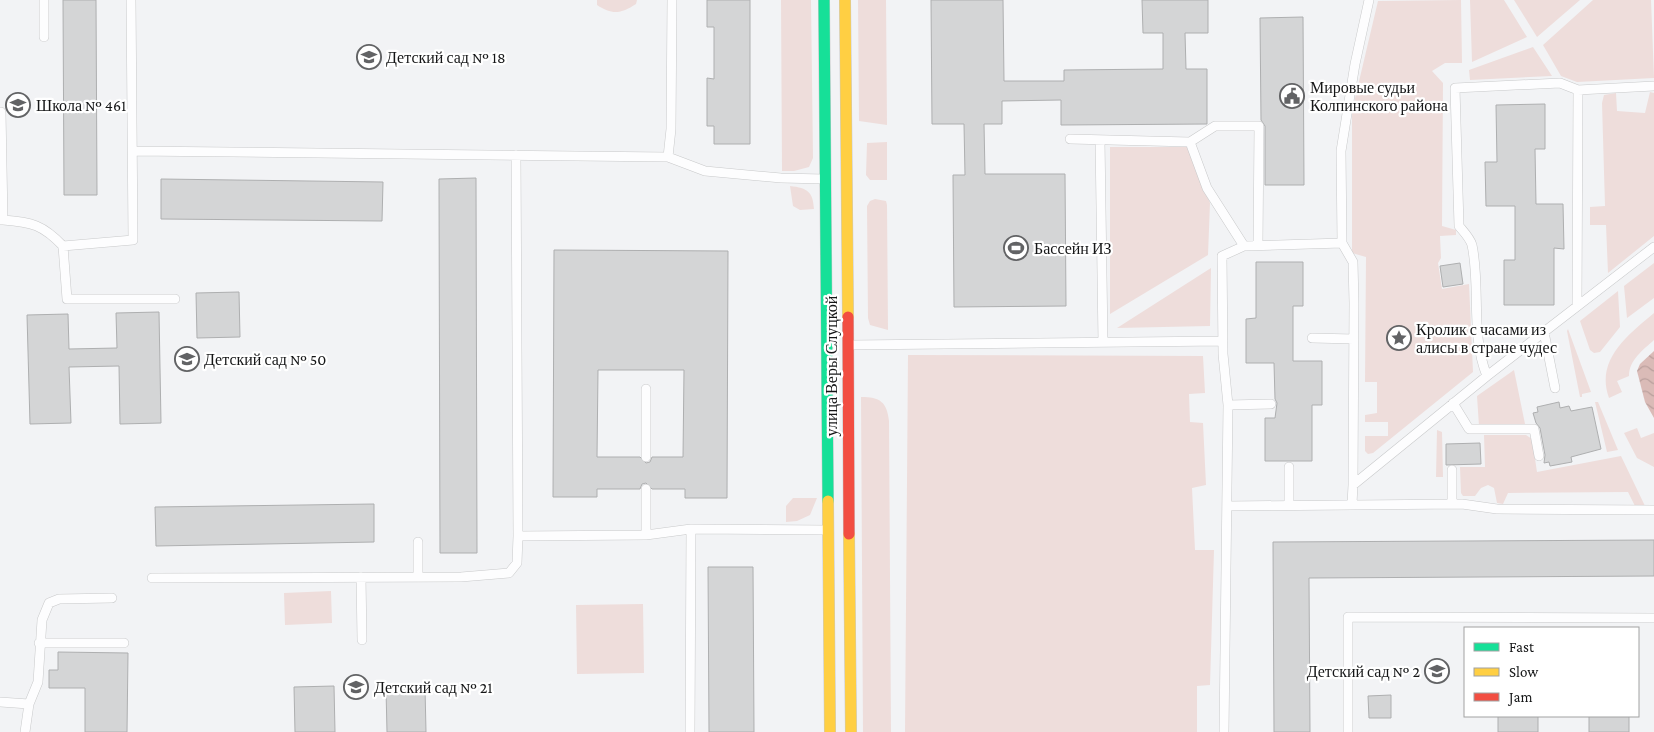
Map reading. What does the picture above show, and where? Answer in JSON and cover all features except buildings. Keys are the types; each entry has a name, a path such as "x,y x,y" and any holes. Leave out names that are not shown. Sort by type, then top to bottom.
{"street":[{"name":"улица Веры Слуцкой","path":"824,0 847,345 830,732"},
{"name":"улица Веры Слуцкой","path":"845,0 836,179 838,530 851,732"}],"lane":[{"path":"44,0 44,37"},
{"path":"63,246 133,240 134,151 131,0"},
{"path":"668,157 671,129 672,0"},
{"path":"1352,504 1353,262 1342,243 1341,151 1355,64 1369,0"},
{"path":"1487,376 1481,361 1478,339 1471,243 1459,226 1455,88 1560,82 1578,90 1654,86"},
{"path":"1577,306 1578,90"},
{"path":"1,112 2,220 27,221 48,230 63,246 67,299 175,299"},
{"path":"1070,139 1190,142 1216,126 1259,126 1258,245"},
{"path":"1100,140 1103,342"},
{"path":"1190,142 1207,188 1244,246"},
{"path":"134,151 406,152 668,157 705,170 781,178 836,179"},
{"path":"152,578 496,576 509,573 517,563 518,536 516,155"},
{"path":"1224,732 1228,405 1222,341 1222,256 1244,246 1342,243"},
{"path":"1352,485 1487,376 1654,247"},
{"path":"1544,332 1555,388"},
{"path":"1312,338 1354,339"},
{"path":"847,345 1222,341"},
{"path":"646,389 646,457"},
{"path":"1453,403 1469,429 1534,429 1539,456"},
{"path":"1228,405 1271,404"},
{"path":"1289,466 1289,505"},
{"path":"1452,470 1452,504"},
{"path":"646,489 646,534"},
{"path":"1228,506 1452,504 1497,509 1654,510"},
{"path":"518,536 646,534 691,529 838,530"},
{"path":"690,732 691,529"},
{"path":"418,542 418,577"},
{"path":"361,577 362,640"},
{"path":"25,732 29,704 38,682 39,643 42,620 48,603 59,599 112,598"},
{"path":"1348,732 1348,618 1654,618"},
{"path":"39,643 124,643"},
{"path":"0,702 29,704"}],"shaded area":[{"path":"597,0 637,0 636,4 631,7 612,12 597,5"},
{"path":"781,0 811,0 813,158 809,167 794,171 782,171"},
{"path":"858,0 886,0 887,125 859,121"},
{"path":"1461,0 1462,63 1445,63 1432,71 1443,83 1442,226 1456,230 1456,235 1440,236 1441,258 1438,263 1442,289 1469,284 1473,372 1373,453 1368,454 1365,451 1365,436 1388,436 1388,422 1365,422 1365,415 1377,413 1377,382 1365,382 1366,257 1352,253 1352,111 1378,1"},
{"path":"1470,0 1504,0 1527,37 1472,62"},
{"path":"1514,0 1580,0 1537,37"},
{"path":"1593,0 1651,0 1654,78 1577,82 1561,76 1543,45"},
{"path":"1533,47 1552,76 1470,80 1469,70"},
{"path":"1650,92 1654,93 1654,236 1608,273 1606,225 1590,225 1590,207 1605,206 1602,103 1604,95 1616,93 1617,111 1645,113"},
{"path":"887,142 887,180 870,180 866,175 867,143"},
{"path":"1110,147 1187,147 1210,203 1208,255 1110,314"},
{"path":"790,186 801,188 808,192 811,195 814,209 800,210 793,206"},
{"path":"875,199 886,201 887,205 888,330 870,325 868,318 867,206 870,201"},
{"path":"1654,263 1654,298 1627,318 1624,286"},
{"path":"1211,268 1210,326 1117,328"},
{"path":"1618,291 1620,327 1600,352 1594,353 1590,350 1580,321"},
{"path":"1654,313 1654,340 1634,360 1629,376 1617,381 1622,392 1609,398 1606,372 1610,360 1616,350 1634,330"},
{"path":"1568,329 1591,392 1582,394 1582,397 1580,397"},
{"path":"908,355 1203,356 1205,393 1189,394 1190,422 1203,423 1206,485 1192,488 1195,550 1214,550 1210,685 1197,686 1197,732 905,732"},
{"path":"1514,370 1525,424 1479,426 1477,396"},
{"path":"861,397 873,398 881,402 886,409 889,421 891,732 863,732"},
{"path":"1595,402 1598,402 1618,450 1607,452"},
{"path":"1637,428 1641,438 1654,433 1654,467 1637,458 1624,433"},
{"path":"1437,430 1442,432 1443,477 1436,477"},
{"path":"1484,435 1526,435 1532,439 1537,472 1621,456 1645,506 1635,506 1628,492 1508,493 1503,504 1497,503 1494,488 1488,485 1481,488 1475,496 1463,496 1461,493 1460,467 1485,467"},
{"path":"793,498 817,498 810,515 797,521 786,522 786,506"},
{"path":"331,591 332,623 285,625 284,593"},
{"path":"643,604 644,673 577,674 576,605"}],"water":[{"path":"1654,351 1654,418 1645,402 1637,371 1640,364"}],"traffic: fast":[{"path":"824,0 828,501"}],"traffic: slow":[{"path":"845,0 848,317"},
{"path":"828,501 830,732"},
{"path":"849,534 851,732"}],"traffic: jam":[{"path":"848,317 849,534"}],"place":[{"name":"Детский сад № 18","path":"369,57"},
{"name":"Мировые судьи Колпинского района","path":"1292,96"},
{"name":"Школа № 461","path":"18,105"},
{"name":"Бассейн ИЗ","path":"1016,248"},
{"name":"Кролик с часами из алисы в стране чудес","path":"1399,338"},
{"name":"Детский сад № 50","path":"187,359"},
{"name":"Детский сад № 2","path":"1437,671"},
{"name":"Детский сад № 21","path":"356,687"}]}
